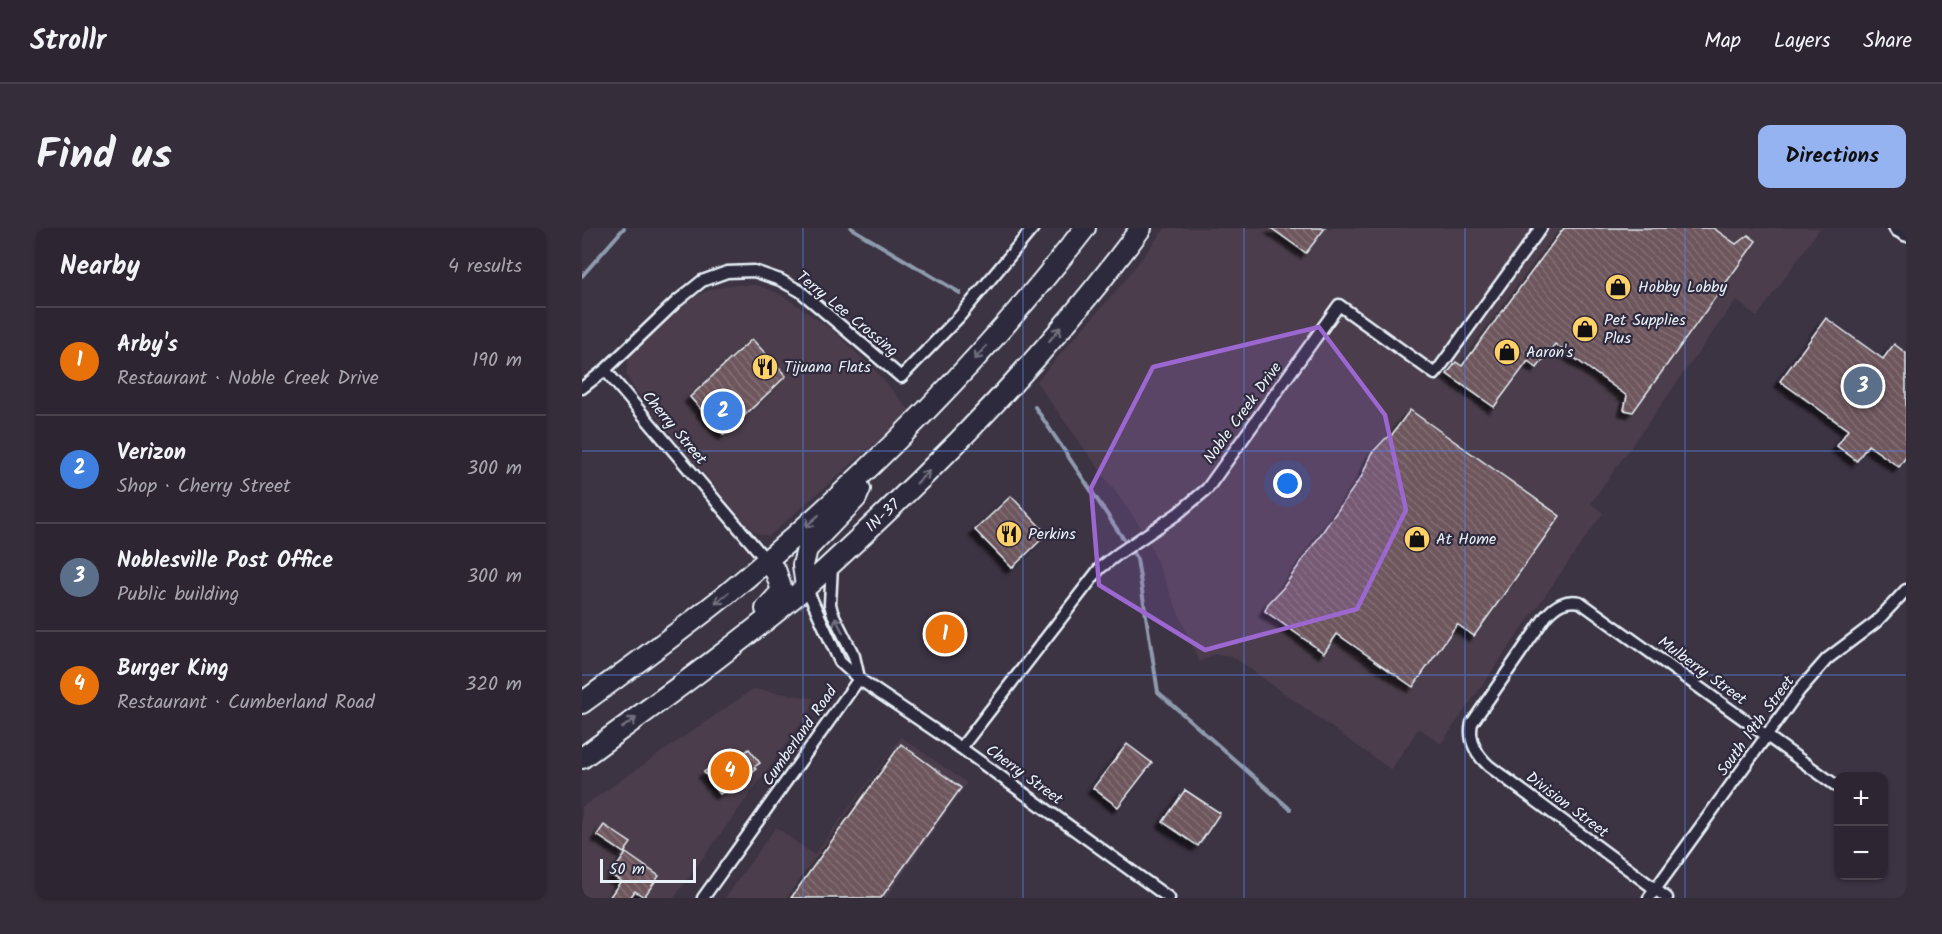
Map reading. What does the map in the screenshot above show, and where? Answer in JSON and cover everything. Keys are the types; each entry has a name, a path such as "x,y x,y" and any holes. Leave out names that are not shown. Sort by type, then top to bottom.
{"highway":[{"path":"582,703 672,637 828,507 977,357 1085,228"},
{"name":"IN-37","path":"582,758 702,670 806,586 902,498 1016,380 1091,292 1140,228"},
{"path":"806,586 803,565 807,549 856,498 876,461"},
{"path":"702,670 782,591 776,572 766,560"}],"street":[{"name":"Terry Lee Crossing","path":"582,388 605,370 676,302 702,281 727,272 754,271 780,280 800,291 901,377 959,318 1033,228"},
{"name":"Noble Creek Drive","path":"961,748 1100,568 1177,514 1208,489 1339,304 1435,374 1541,228"},
{"path":"1897,228 1906,233"},
{"name":"Cherry Street","path":"605,370 766,560"},
{"path":"832,563 830,604 854,656 859,679"},
{"name":"Cherry Street","path":"806,586 840,662 859,679 961,748 1169,898"},
{"name":"South 19th Street","path":"1652,894 1766,735 1816,670 1876,622 1906,590"},
{"name":"Mulberry Street","path":"1473,723 1546,616 1559,604 1577,601 1834,783"},
{"name":"Cumberland Road","path":"703,898 859,679"},
{"name":"Division Street","path":"1473,723 1472,741 1483,761 1652,894 1667,898"}],"highlighted area":[{"path":"1319,327 1385,415 1406,510 1357,609 1205,650 1099,585 1091,488 1153,367"}],"shaded area":[{"path":"1165,228 1820,228 1757,317 1736,300 1591,503 1603,513 1441,744 1419,728 1391,770 1232,656 1215,654 1199,662 1149,542 1138,523 1036,382 1122,284"},
{"path":"732,285 756,285 776,292 831,329 876,371 911,412 769,536 757,533 748,526 634,389 626,375 632,352 695,296"},
{"path":"753,689 813,698 811,710 674,898 582,898 582,807"},
{"path":"901,737 967,783 886,898 725,898 776,827 814,855"}],"building":[{"path":"1271,228 1325,228 1306,253"},
{"path":"1564,228 1713,228 1736,244 1748,235 1756,241 1633,412 1624,410 1627,396 1555,344 1537,368 1528,361 1494,407 1447,374 1456,362 1462,366"},
{"path":"1826,318 1883,359 1894,344 1906,353 1906,457 1899,467 1868,445 1857,461 1837,446 1848,430 1780,381"},
{"path":"752,339 786,376 724,435 690,397"},
{"path":"1410,410 1560,516 1474,636 1457,624 1413,687 1337,634 1324,653 1265,611 1362,476 1371,454 1391,436"},
{"path":"1011,496 1047,534 1012,568 975,530"},
{"path":"901,744 961,788 881,898 791,898"},
{"path":"1127,744 1152,763 1118,807 1093,788"},
{"path":"749,749 760,763 742,781 720,794 704,772 726,757 728,759 733,755 736,759"},
{"path":"1185,790 1220,813 1198,846 1163,822"},
{"path":"604,825 631,843 624,853 597,835"},
{"path":"626,853 659,876 644,897 635,891 630,898 609,898 621,881 611,875"}],"waterway":[{"path":"582,276 624,228"},
{"path":"851,228 960,293"},
{"path":"1035,407 1137,559 1158,692 1290,809"}],"place":[{"name":"Hobby Lobby","path":"1618,287"},
{"name":"Pet Supplies Plus","path":"1585,329"},
{"name":"Aaron's","path":"1507,352"},
{"name":"Tijuana Flats","path":"765,367"},
{"name":"Noblesville Post Office","path":"1863,386"},
{"name":"Verizon","path":"723,411"},
{"name":"Perkins","path":"1009,534"},
{"name":"At Home","path":"1417,539"},
{"name":"Arby's","path":"945,634"},
{"name":"Burger King","path":"730,771"}]}
